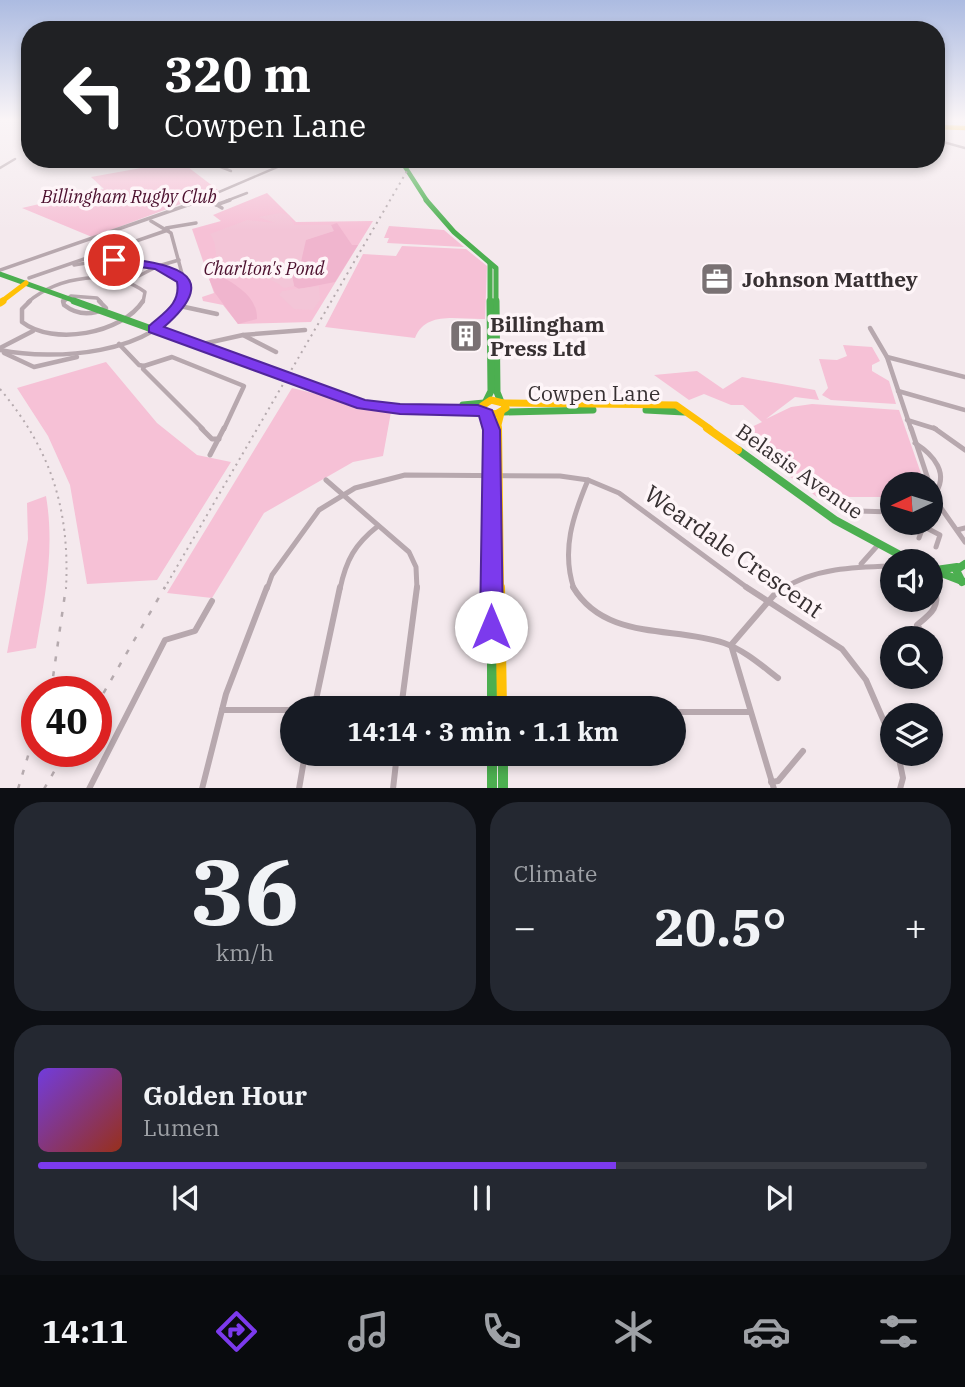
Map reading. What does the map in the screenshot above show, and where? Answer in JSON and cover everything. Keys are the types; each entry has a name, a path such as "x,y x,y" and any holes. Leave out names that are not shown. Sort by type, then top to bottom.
{"main road":[{"path":"404,168 412,184 440,220 493,266 491,391 485,407 491,430 495,476"},
{"path":"0,272 356,401 416,407 485,407"},
{"path":"0,297 26,281"},
{"path":"0,303 26,281"},
{"path":"492,696 491,608 497,430 506,408 497,392 493,300"},
{"name":"Cowpen Lane","path":"485,407 502,402 563,406 671,404"},
{"name":"Belasis Avenue","path":"671,404 686,412 829,516 886,549"},
{"name":"Cowpen Lane","path":"485,407 502,413 527,410 686,412"},
{"path":"495,532 501,608 502,696"},
{"path":"943,569 961,565"},
{"path":"961,565 956,574 963,583"},
{"path":"943,575 963,583"},
{"path":"491,608 501,608"},
{"path":"492,766 492,788"},
{"path":"503,766 503,788"}],"street":[{"path":"0,168 15,159"},
{"path":"225,168 231,170"},
{"path":"0,272 150,220 276,168"},
{"path":"221,192 237,197"},
{"path":"222,208 214,204 247,193"},
{"path":"0,349 34,367 119,344 154,329 180,306 185,292 179,260 167,229 150,220"},
{"path":"26,281 167,229 197,222"},
{"path":"130,281 158,266 179,260"},
{"path":"82,262 130,261 158,266 177,274 183,281"},
{"path":"89,278 130,281 142,287 145,297 139,308 125,318 80,333 51,334 33,331 24,325 20,314 30,300 46,290 89,278"},
{"path":"180,306 217,314"},
{"path":"870,328 887,358 926,472"},
{"path":"198,345 243,335 305,330"},
{"path":"0,349 33,331"},
{"path":"243,335 276,352"},
{"path":"119,344 139,365 144,366 172,357 244,386 245,389 210,455"},
{"path":"0,349 45,356 102,349"},
{"path":"887,358 965,377"},
{"path":"144,366 143,369 212,439 219,439"},
{"path":"898,391 965,410"},
{"path":"907,420 933,427 965,450"},
{"path":"915,443 930,454 941,472"},
{"name":"Weardale Crescent","path":"202,788 222,710 272,575 319,510 341,495 369,482 405,475 560,476 588,481 635,504 698,554 833,643 855,662 880,715"},
{"path":"326,480 408,552 415,567 417,586 403,696"},
{"path":"588,481 571,518 565,551 568,576 582,600 598,613 635,628 699,636 731,645 778,678"},
{"path":"858,511 880,511"},
{"path":"874,511 878,519"},
{"path":"943,511 965,542"},
{"path":"317,696 345,565 358,542 378,526"},
{"path":"957,530 965,528"},
{"path":"936,547 940,536"},
{"path":"860,565 878,545"},
{"path":"731,645 782,589 802,579 860,565 880,566"},
{"path":"90,788 165,640 195,631 212,601"},
{"path":"918,626 919,620 931,612"},
{"path":"731,645 772,785 803,751"},
{"path":"222,710 280,710"},
{"path":"686,712 750,712"},
{"path":"299,788 303,766"},
{"path":"393,788 396,766"},
{"path":"900,766 903,778 900,788"}],"green space":[{"name":"Billingham Rugby Club","path":"141,168 189,168 218,190 92,237 22,208 104,189 91,177"},
{"name":"Charlton's Pond","path":"267,193 296,222 373,221 311,322 238,324 223,305 203,301 202,297 214,293 192,229 221,221 213,215"},
{"path":"389,226 444,230 464,247 387,243 389,238 384,238"},
{"path":"402,246 466,249 487,266 485,319 435,320 420,329 415,338 325,327 363,254 396,256"},
{"path":"843,345 872,347 880,361 872,365 872,371 889,381 896,404 831,400 822,395 828,388 819,359 837,360 847,356"},
{"path":"106,362 157,423 197,455 231,462 157,580 87,584 70,485 48,436 17,388"},
{"path":"697,371 723,389 742,377 815,390 819,400 795,397 766,419 791,407 812,404 899,410 920,472 880,472 880,497 817,497 735,435 762,422 743,405 731,405 704,394 689,400 654,375"},
{"path":"292,388 391,412 383,456 353,462 264,513 212,598 167,593"},
{"path":"46,496 49,554 36,648 7,653 28,539 27,503"}],"shaded area":[{"name":"Charlton's Pond","path":"279,213 289,215 294,225 331,225 334,231 306,240 300,266 291,270 294,286 284,288 267,279 236,277 219,267 215,244 210,234 247,220 275,223 258,217"},
{"path":"337,223 352,245 358,245 335,282 299,289 294,286 291,270 300,266 305,240 333,231 331,225"},
{"path":"204,267 239,287 252,301 257,319 238,324 215,293"},
{"name":"Charlton's Pond","path":"319,286 320,300 313,310 294,309 279,295 282,291"}],"railway":[{"path":"164,589 409,168"},
{"path":"0,389 32,435 54,482 65,533 66,587"},
{"path":"53,676 66,587"},
{"path":"112,678 165,587"},
{"path":"18,788 25,767"},
{"path":"45,788 57,767"}],"traffic: fast":[{"path":"405,168 419,191 442,219 496,268 497,392 501,402"},
{"path":"486,401 491,391 490,264"},
{"path":"0,274 362,405 484,412"},
{"path":"463,405 484,403"},
{"path":"503,412 593,410"},
{"path":"646,410 684,412"},
{"path":"486,413 491,430 492,696"},
{"path":"738,450 835,520 889,549"},
{"path":"962,582 956,570 965,564"},
{"path":"943,569 957,567"},
{"path":"943,574 962,581"},
{"path":"492,766 492,788"},
{"path":"503,766 503,788"}],"traffic: slow":[{"path":"0,303 26,283"},
{"path":"491,400 503,403 506,408 496,414 484,412 482,406 491,400"},
{"path":"503,403 676,405 738,450"},
{"path":"501,413 497,430 502,696"}],"place":[{"name":"Johnson Matthey","path":"717,279"},
{"name":"Billingham Press Ltd","path":"466,336"}],"route":[{"path":"114,260 145,262 177,274 183,281 185,292 180,306 154,329 362,405 400,409 478,410 486,413 491,423 491,627"}]}
